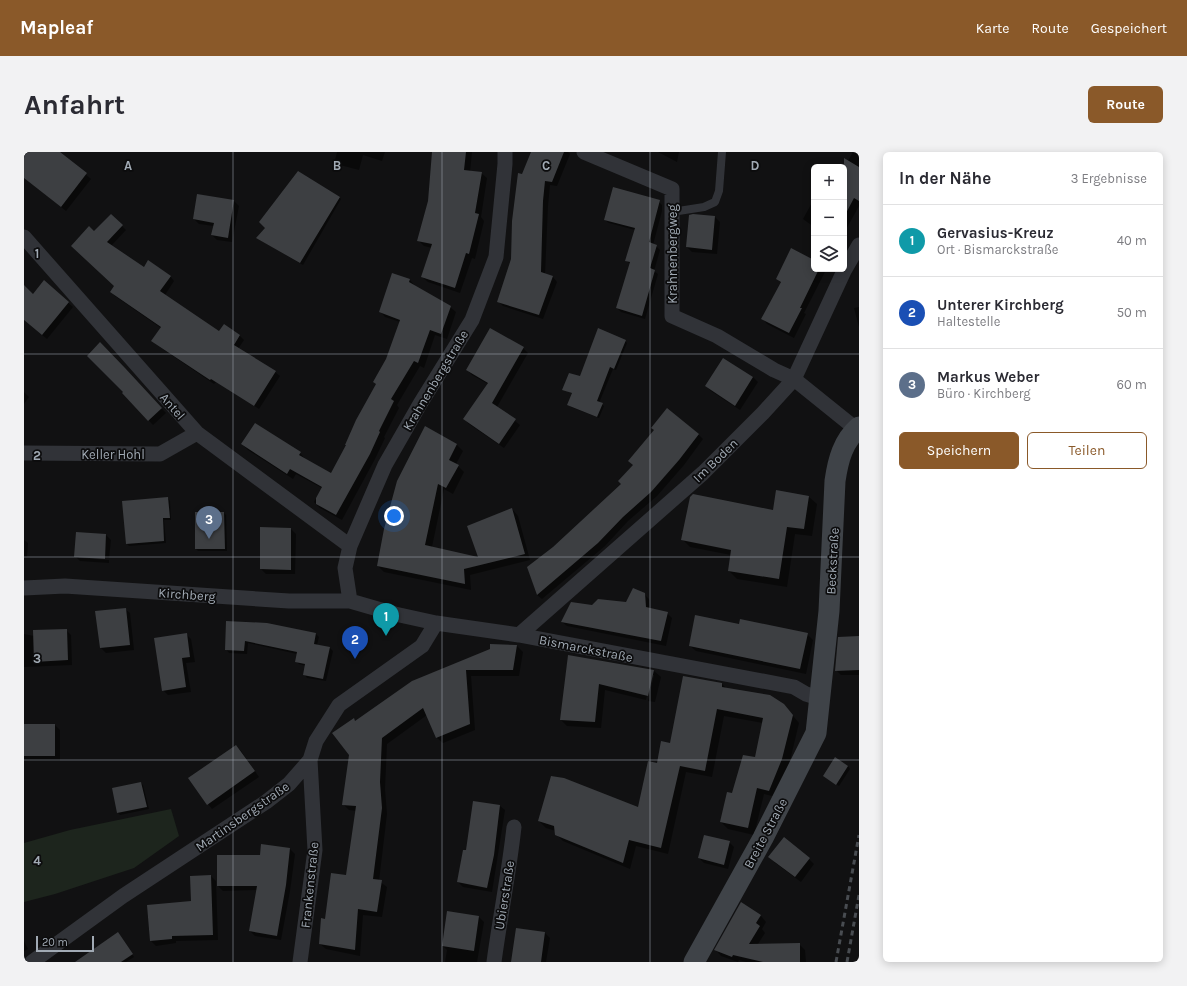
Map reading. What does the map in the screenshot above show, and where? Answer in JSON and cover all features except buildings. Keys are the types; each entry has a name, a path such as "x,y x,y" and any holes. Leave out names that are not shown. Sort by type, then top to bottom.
{"street":[{"name":"Krahnenbergstraße","path":"350,601 345,568 350,546 385,465 420,404 472,320 496,257 505,152"},
{"name":"Krahnenbergweg","path":"584,152 672,190 672,316 717,336 774,370 794,379 858,428"},
{"name":"Antel","path":"24,237 197,433 350,546"},
{"name":"Im Boden","path":"519,635 703,473 763,413 794,379 844,271 859,245"},
{"name":"Beckstraße","path":"819,698 829,611 835,481 838,460 846,442 858,428"},
{"name":"Keller Hohl","path":"24,453 160,454 197,433"},
{"name":"Kirchberg","path":"24,588 65,586 289,600 350,601"},
{"name":"Bismarckstraße","path":"350,601 395,614 436,623 519,635 794,687 806,694 819,698"},
{"name":"Martinsbergstraße","path":"32,962 123,896 266,802 289,784 310,760 316,741 339,705 422,646 436,623"},
{"name":"Breite Straße","path":"694,962 763,838 816,734 819,698"},
{"name":"Frankenstraße","path":"300,962 315,850 310,760"},
{"name":"Ubierstraße","path":"494,962 501,910 509,871 514,828"}],"lane":[{"path":"672,212 704,207 715,202 719,191 722,152"}],"shaded area":[{"path":"171,809 179,836 134,868 55,894 24,902 24,843 70,830"}],"railway":[{"path":"836,962 859,835"},
{"path":"847,962 859,895"}],"place":[{"name":"Markus Weber","path":"209,539"},
{"name":"Gervasius-Kreuz","path":"386,636"},
{"name":"Unterer Kirchberg","path":"355,659"}]}
